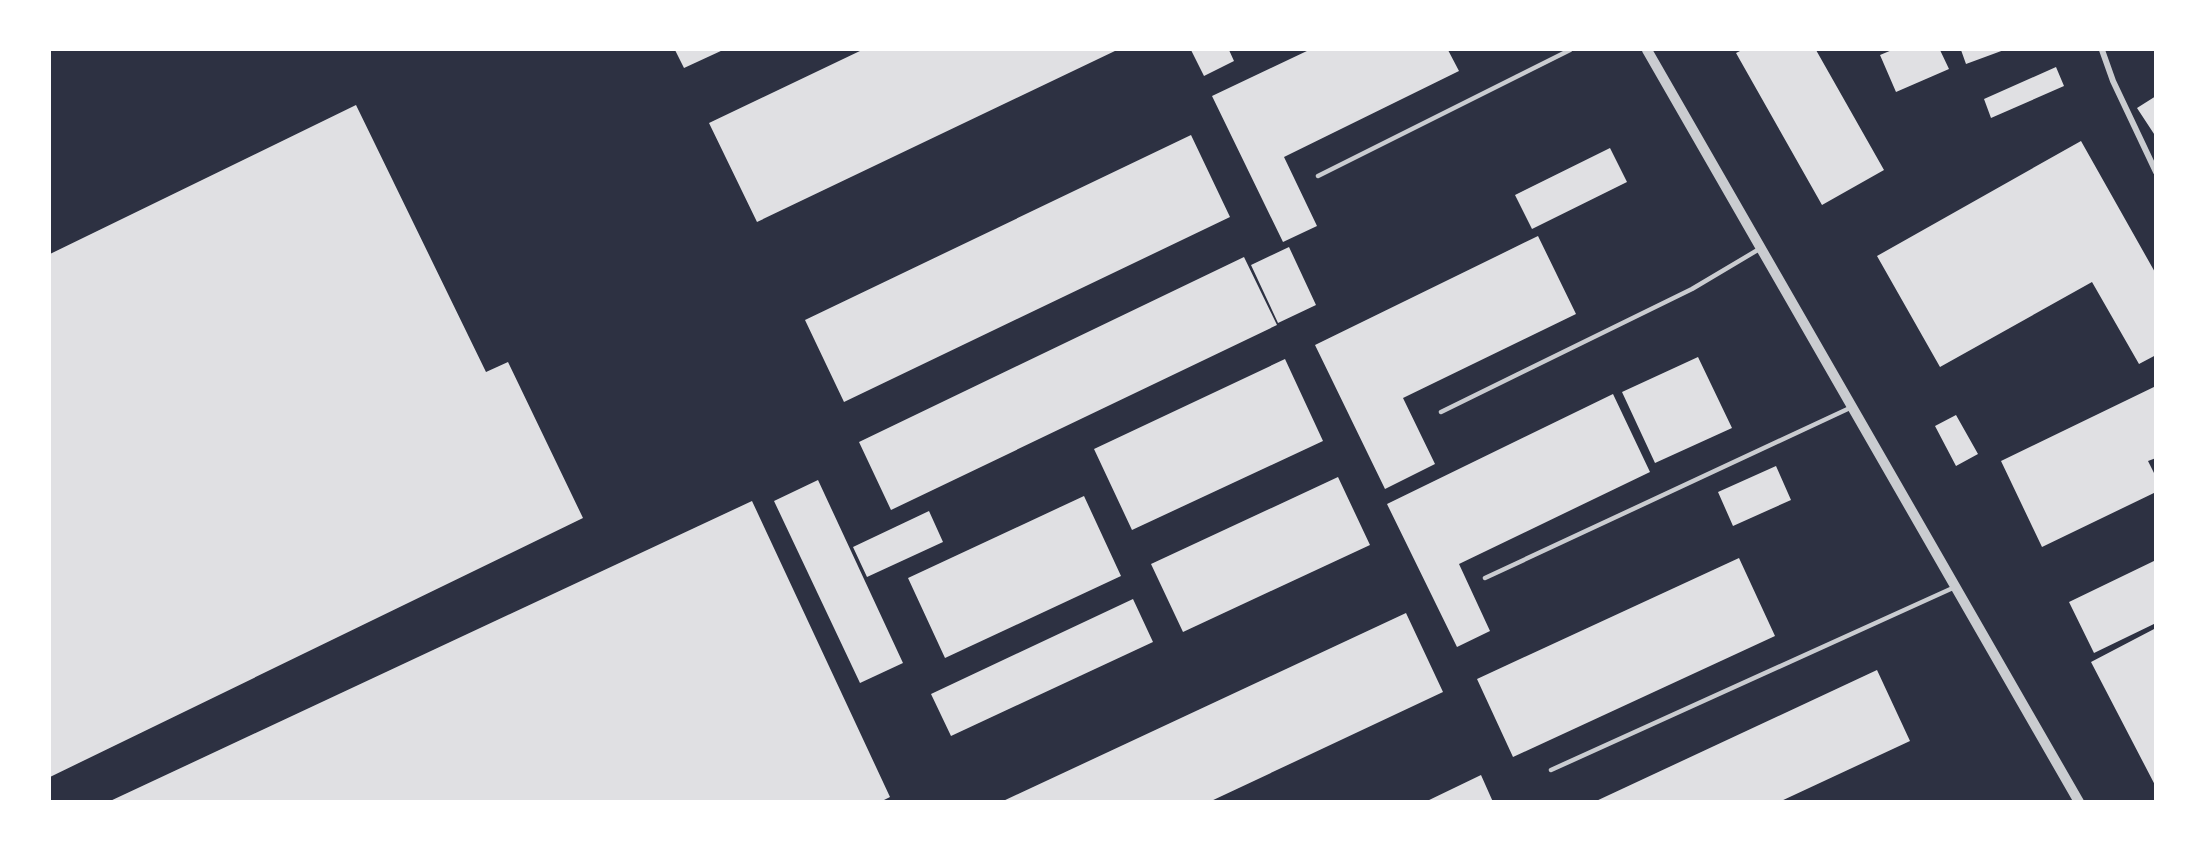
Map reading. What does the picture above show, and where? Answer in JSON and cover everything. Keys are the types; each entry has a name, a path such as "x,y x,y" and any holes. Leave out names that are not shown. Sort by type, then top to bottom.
{"street":[{"path":"1647,50 2079,801"},
{"path":"2102,50 2113,81 2156,172"}],"lane":[{"path":"1318,176 1570,50"},
{"path":"1441,412 1692,289 1761,248"},
{"path":"1485,578 1852,406"},
{"path":"1551,770 1955,587"}],"building":[{"path":"675,50 723,50 684,68"},
{"path":"862,50 1117,50 757,222 709,123"},
{"path":"1191,50 1229,50 1234,61 1204,76"},
{"path":"1309,50 1448,50 1459,71 1284,157 1317,226 1283,242 1212,96"},
{"path":"1742,50 1816,50 1884,170 1822,205 1736,53"},
{"path":"1892,50 1940,50 1949,69 1896,92 1880,55"},
{"path":"1961,50 2004,50 1966,64"},
{"path":"2056,67 2064,86 1991,118 1984,99"},
{"path":"2156,96 2156,137 2137,108"},
{"path":"356,105 486,372 508,362 583,518 50,777 50,254"},
{"path":"1191,135 1230,217 844,402 805,320"},
{"path":"2081,141 2156,274 2156,355 2139,364 2092,282 1940,367 1877,256"},
{"path":"1610,148 1627,182 1532,229 1515,195"},
{"path":"1538,236 1576,314 1403,398 1435,464 1385,489 1315,345"},
{"path":"1289,247 1316,305 1278,323 1251,265"},
{"path":"1244,257 1277,325 891,510 859,442"},
{"path":"1698,357 1732,428 1655,463 1622,392"},
{"path":"1285,359 1323,441 1132,530 1094,449"},
{"path":"2156,386 2156,458 2148,461 2156,477 2156,492 2042,547 2001,461"},
{"path":"1613,394 1650,472 1459,564 1490,631 1457,647 1387,504"},
{"path":"1956,415 1978,454 1956,466 1935,426"},
{"path":"1776,466 1791,500 1733,526 1718,492"},
{"path":"1338,477 1370,545 1183,632 1151,564"},
{"path":"818,480 903,663 860,683 774,501"},
{"path":"1084,496 1121,576 945,658 908,578"},
{"path":"752,501 890,797 880,802 108,802"},
{"path":"929,511 943,542 867,577 853,547"},
{"path":"1739,558 1775,636 1513,757 1477,679"},
{"path":"2156,560 2156,623 2094,653 2069,602"},
{"path":"1133,599 1153,642 951,736 931,694"},
{"path":"1406,613 1443,692 1209,802 1001,802"},
{"path":"2156,628 2156,787 2091,662"},
{"path":"1877,670 1910,741 1779,802 1594,802"},
{"path":"1481,775 1493,802 1425,802"}]}
